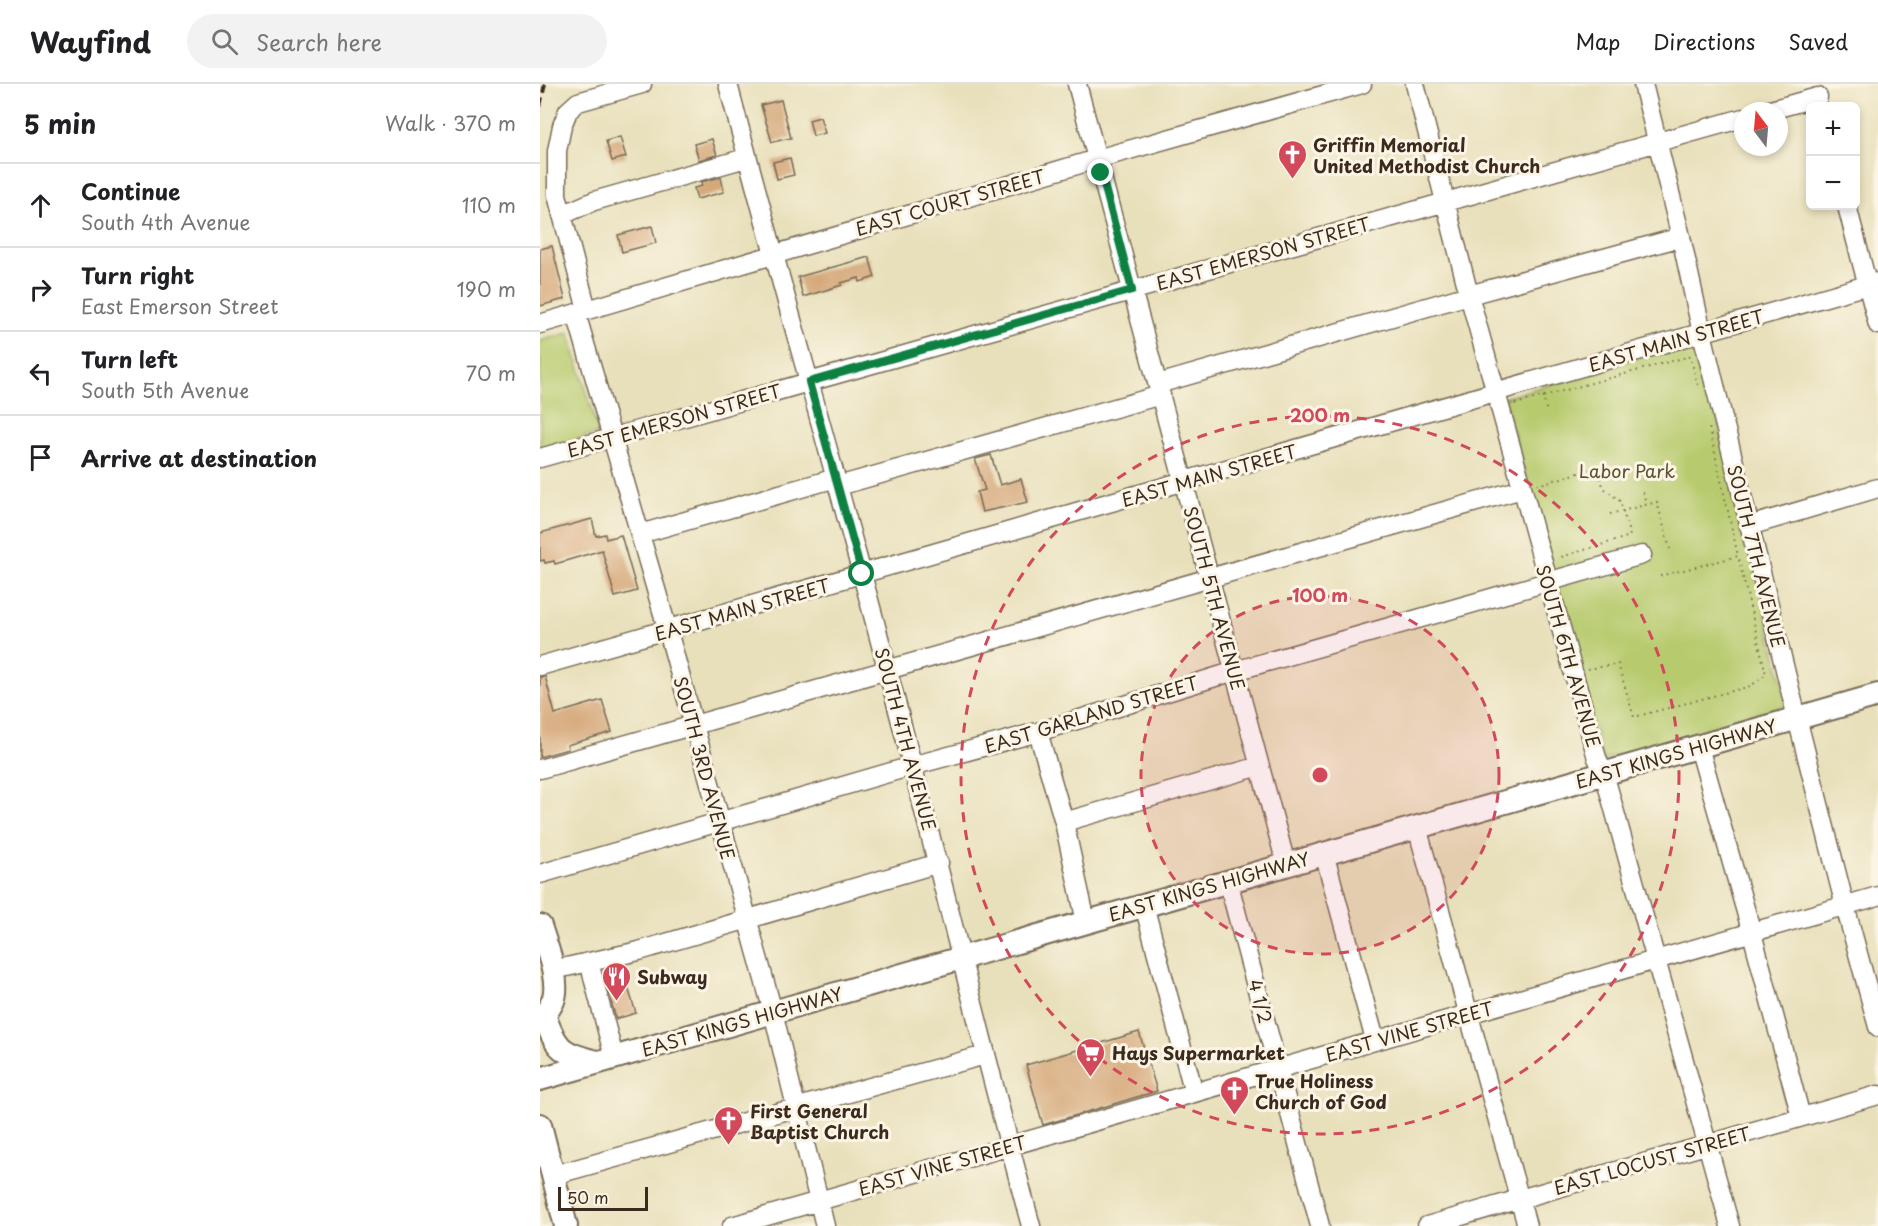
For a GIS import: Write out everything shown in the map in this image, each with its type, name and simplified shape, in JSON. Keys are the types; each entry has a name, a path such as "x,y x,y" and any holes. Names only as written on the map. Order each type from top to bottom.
{"main road":[{"name":"EAST KINGS HIGHWAY","path":"540,1079 1878,695"},
{"path":"540,926 553,970 554,999 542,1018 557,1045 569,1055 606,1060"},
{"path":"540,1125 566,1226"}],"street":[{"name":"SOUTH 3RD AVENUE","path":"642,84 578,102 568,111 561,126 557,151 557,195 613,437 772,1012 825,1226"},
{"name":"SOUTH 4TH AVENUE","path":"728,84 746,158 888,670 963,958 985,1055 1031,1226"},
{"name":"SOUTH 5TH AVENUE","path":"1077,84 1286,864"},
{"name":"EAST COURT STREET","path":"540,324 1097,159 1362,84"},
{"name":"SOUTH 6TH AVENUE","path":"1415,84 1496,393 1528,487 1547,581 1597,758 1604,773 1730,1226"},
{"name":"SOUTH 7TH AVENUE","path":"1642,84 1797,718 1878,1026"},
{"path":"1788,105 1818,96"},
{"name":"EAST EMERSON STREET","path":"540,458 1734,120"},
{"path":"562,215 594,201 695,180 746,158"},
{"path":"1848,210 1873,284 1878,325"},
{"path":"640,534 837,482 1160,390 1469,295 1681,237"},
{"name":"EAST MAIN STREET","path":"540,666 1873,284"},
{"path":"540,769 1528,487"},
{"path":"1749,526 1878,488"},
{"name":"EAST GARLAND STREET","path":"540,874 912,766 1038,732 1235,671 1642,555"},
{"path":"1038,732 1064,822 1086,922"},
{"path":"1699,747 1801,1117"},
{"path":"1064,822 1260,766"},
{"path":"1417,827 1527,1226"},
{"path":"1324,853 1375,1040"},
{"path":"553,970 639,951 939,863"},
{"name":"4 1/2","path":"1228,881 1320,1226"},
{"name":"EAST VINE STREET","path":"732,1226 1878,896"},
{"path":"1144,905 1194,1093"},
{"path":"588,962 606,1060"},
{"path":"554,1175 985,1055"},
{"name":"EAST LOCUST STREET","path":"1427,1226 1878,1095"}],"path":[{"path":"1513,405 1690,356 1701,396"},
{"path":"1543,396 1547,413"},
{"path":"1586,669 1618,664 1634,717 1751,686 1766,674 1706,417"},
{"path":"1528,487 1596,468 1604,488 1620,501 1630,536 1555,559"},
{"path":"1643,492 1646,504"},
{"path":"1611,514 1657,502 1670,549"},
{"path":"1660,576 1737,556"}],"green space":[{"path":"569,333 599,433 540,450 540,341"},
{"name":"Labor Park","path":"1698,340 1788,705 1603,760 1504,398"}],"building":[{"path":"781,100 791,138 772,142 761,105"},
{"path":"820,117 825,133 813,136 809,120"},
{"path":"620,137 626,157 612,161 606,141"},
{"path":"712,139 717,155 699,160 694,144"},
{"path":"790,158 794,175 777,179 773,162"},
{"path":"721,177 724,192 697,199 694,188 702,186 701,182"},
{"path":"652,226 656,243 622,252 618,235"},
{"path":"552,246 565,299 540,306 540,249"},
{"path":"869,257 875,277 860,282 859,278 841,283 842,285 803,297 798,277"},
{"path":"991,455 1000,485 1021,479 1028,502 982,512 977,492 985,490 975,459"},
{"path":"592,519 596,536 605,534 606,539 621,535 637,591 615,597 602,550 555,564 554,561 545,563 544,560 540,561 540,533"},
{"path":"545,676 555,714 602,700 612,732 567,745 568,749 540,757 540,677"},
{"name":"Subway","path":"626,981 636,1013 616,1019 607,986"},
{"name":"Hays Supermarket","path":"1139,1032 1157,1091 1043,1125 1026,1065"}],"railway":[{"path":"540,106 545,84"}],"place":[{"name":"Griffin Memorial United Methodist Church","path":"1292,180"},
{"name":"Subway","path":"616,1002"},
{"name":"Hays Supermarket","path":"1091,1078"},
{"name":"True Holiness Church of God","path":"1234,1116"},
{"name":"First General Baptist Church","path":"729,1146"}],"route":[{"path":"862,574 809,382 1132,290 1101,173"}]}
